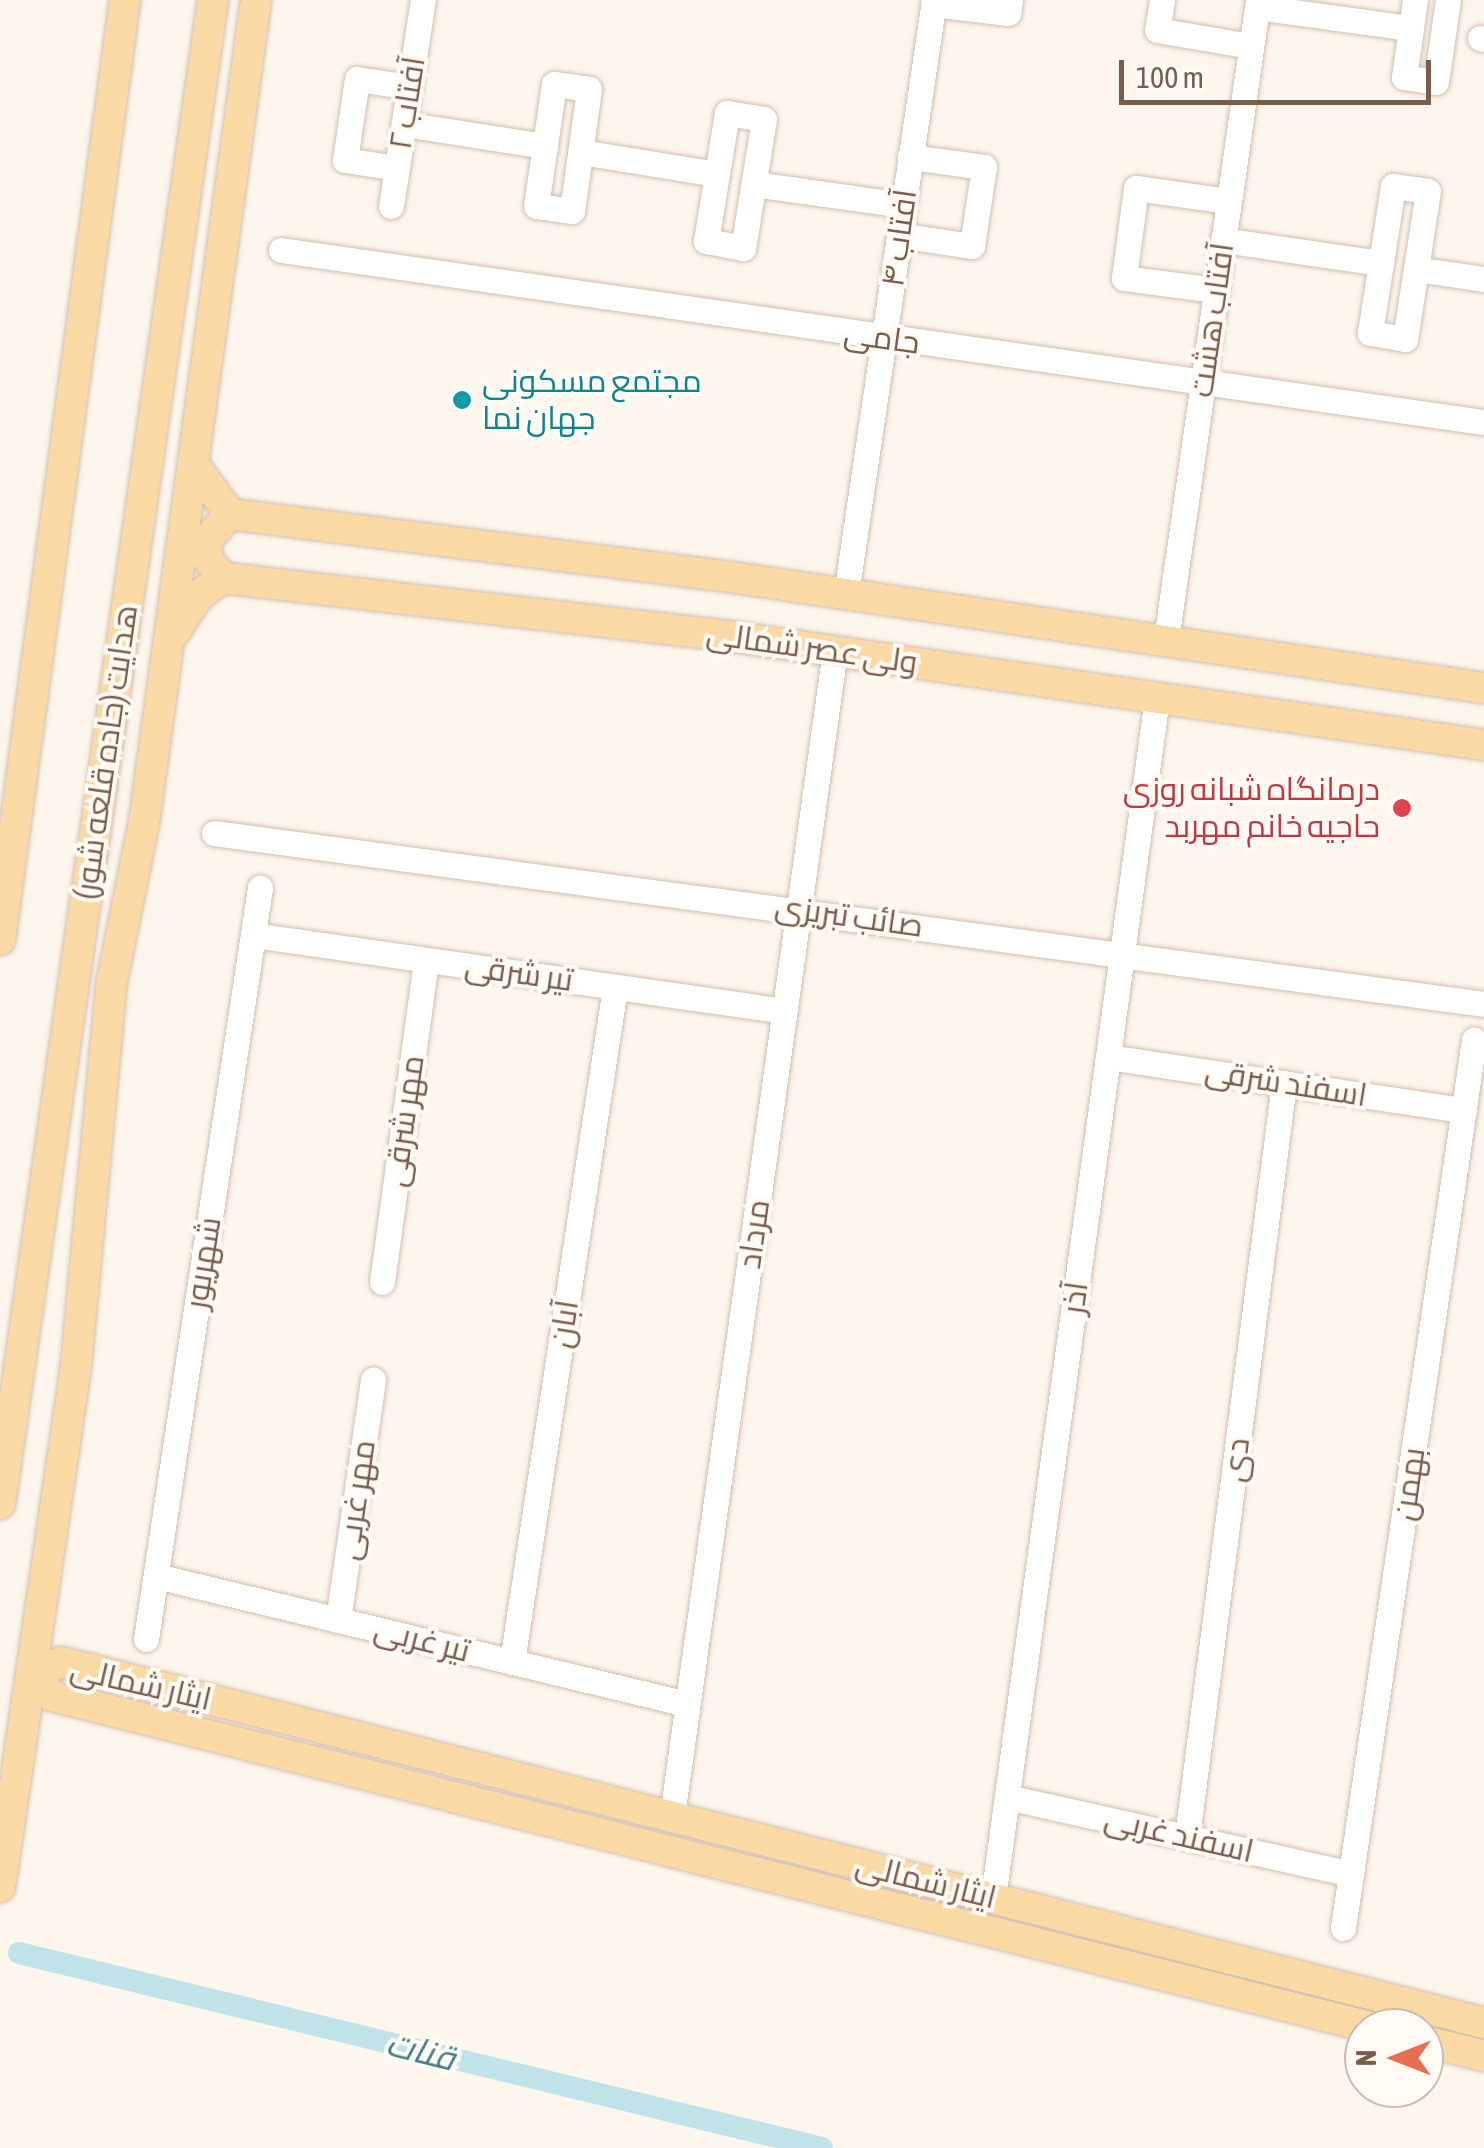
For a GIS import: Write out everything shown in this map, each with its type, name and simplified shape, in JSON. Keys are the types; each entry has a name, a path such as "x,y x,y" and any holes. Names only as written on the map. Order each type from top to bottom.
{"main road":[{"path":"0,940 6,837 125,0"},
{"name":"هدایت (جاده قلعه شور)","path":"0,1504 213,0"},
{"path":"24,1332 112,982 138,862 194,465 253,0"},
{"path":"168,642 198,596 223,578 207,558 206,540 230,514 194,465"},
{"name":"ولی عصر شمالی","path":"230,514 846,594 1484,688"},
{"name":"ولی عصر شمالی","path":"223,578 836,651 1484,745"},
{"path":"0,1887 76,1366 112,982"},
{"name":"ایثار شمالی","path":"1344,2019 822,1870 52,1696 33,1673 61,1662 672,1816 822,1870 993,1898 1484,2023"},
{"path":"1444,2046 1484,2056"}],"street":[{"name":"آفتاب ۲","path":"392,206 423,0"},
{"path":"933,2 1008,14 1010,0"},
{"path":"1162,0 1157,30 1252,46"},
{"path":"1415,0 1404,78 1436,82 1448,0"},
{"name":"آفتاب ۴","path":"846,594 933,2"},
{"path":"1258,4 1410,28"},
{"name":"آفتاب هشت","path":"1166,640 1258,4"},
{"path":"397,168 345,160 357,79 410,87"},
{"path":"554,84 589,89 572,212 536,206 545,146 554,84"},
{"path":"726,113 764,119 754,184 743,248 706,242 726,113"},
{"path":"404,124 545,146"},
{"path":"581,152 717,174"},
{"path":"898,235 972,246 984,167 910,157"},
{"path":"754,184 903,205"},
{"path":"1392,186 1428,191 1406,339 1370,333 1381,263 1392,186"},
{"path":"1216,290 1124,278 1136,188 1229,201"},
{"path":"1224,240 1381,263"},
{"name":"جامی","path":"281,250 1484,422"},
{"path":"1416,269 1484,279"},
{"name":"مرداد","path":"672,1816 836,651"},
{"name":"آذر","path":"993,1898 1157,698"},
{"name":"صائب تبریزی","path":"214,833 1122,952 1484,1004"},
{"name":"شهریور","path":"146,1639 260,888"},
{"name":"تیر شرقی","path":"253,935 785,1012"},
{"name":"مهر شرقی","path":"382,1282 426,960"},
{"name":"آبان","path":"512,1662 615,987"},
{"name":"بهمن","path":"1343,1928 1474,1040"},
{"name":"اسفند شرقی","path":"1108,1057 1464,1110"},
{"name":"دی","path":"1187,1837 1284,1083"},
{"name":"مهر غربی","path":"338,1620 373,1380"},
{"name":"تیر غربی","path":"156,1576 688,1704"},
{"name":"اسفند غربی","path":"1007,1797 1351,1874"}],"waterway":[{"name":"قنات","path":"19,1953 822,2148"}],"place":[{"name":"مجتمع مسکونی جهان نما","path":"462,400"},
{"name":"درمانگاه شبانه‌ روزی حاجیه‌ خانم مهربد","path":"1402,808"}]}
